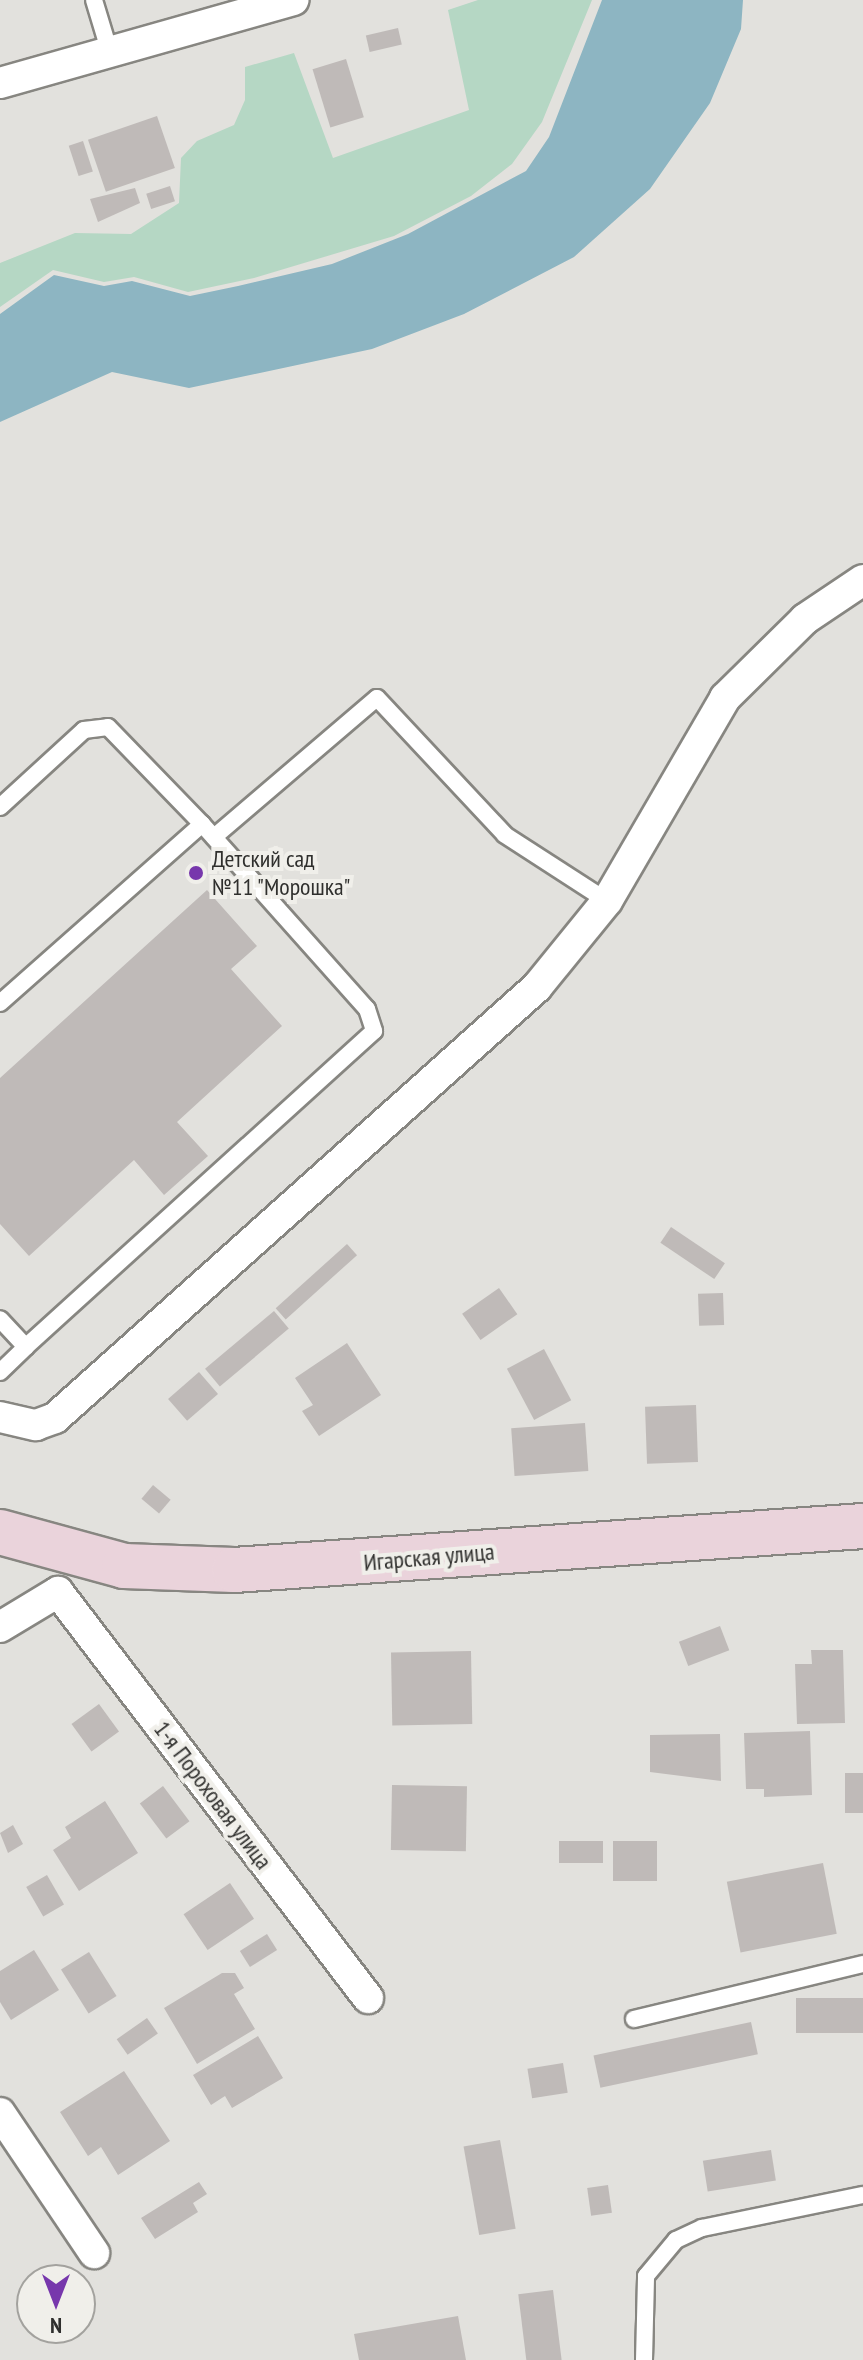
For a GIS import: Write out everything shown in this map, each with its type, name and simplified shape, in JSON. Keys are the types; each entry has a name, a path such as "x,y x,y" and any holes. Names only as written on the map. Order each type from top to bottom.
{"street":[{"path":"0,83 293,0"},
{"path":"0,1417 36,1425 55,1418 471,1049 576,946 607,901 725,698 805,619 863,580"},
{"name":"Игарская улица","path":"0,1532 65,1575 173,1569 306,1568 863,1526"},
{"path":"0,1627 65,1575"},
{"name":"1-я Пороховая улица","path":"65,1575 368,1998"},
{"path":"0,2113 94,2253"}],"lane":[{"path":"94,0 110,53"},
{"path":"214,837 377,698 505,835 607,901"},
{"path":"0,807 84,730 108,727 214,837 367,1009 374,1031 0,1372"},
{"path":"0,1003 202,824"},
{"path":"0,1319 26,1347"},
{"path":"634,2019 863,1964"},
{"path":"644,2360 646,2276 676,2240 702,2228 863,2195"}],"green space":[{"path":"478,0 592,0 542,122 512,164 471,196 394,236 254,278 188,292 134,277 104,282 53,270 0,307 0,263 75,233 131,234 179,203 181,158 197,141 234,125 245,100 245,67 294,53 333,158 469,110 448,10"}],"water":[{"path":"602,0 743,0 741,29 710,103 650,189 574,257 464,314 372,349 189,388 112,372 0,422 0,314 54,275 104,286 132,281 190,296 238,286 332,264 408,234 526,171 549,137"}],"building":[{"path":"398,28 402,45 370,52 366,35"},
{"path":"346,59 364,117 330,128 313,69"},
{"path":"157,116 175,168 106,192 88,140"},
{"path":"83,141 93,171 79,176 69,146"},
{"path":"170,186 175,201 151,209 146,194"},
{"path":"135,188 140,203 98,222 90,199"},
{"path":"207,890 257,946 231,969 282,1026 177,1122 208,1156 164,1195 134,1160 29,1256 0,1224 0,1078"},
{"path":"671,1227 725,1263 714,1279 660,1243"},
{"path":"347,1244 357,1255 286,1319 276,1308"},
{"path":"499,1288 517,1314 480,1340 462,1314"},
{"path":"723,1293 724,1325 699,1326 698,1294"},
{"path":"274,1311 289,1329 220,1386 205,1369"},
{"path":"347,1343 381,1395 319,1436 302,1411 313,1405 295,1378"},
{"path":"544,1349 571,1400 534,1420 507,1369"},
{"path":"199,1372 218,1394 187,1421 168,1399"},
{"path":"696,1405 698,1462 647,1464 645,1407"},
{"path":"585,1423 588,1471 515,1476 511,1428"},
{"path":"153,1485 171,1500 159,1514 141,1499"},
{"path":"720,1626 729,1650 688,1666 679,1642"},
{"path":"811,1650 843,1650 845,1723 797,1724 795,1664 812,1664"},
{"path":"471,1651 472,1724 392,1725 391,1652"},
{"path":"99,1704 119,1732 91,1751 71,1724"},
{"path":"810,1731 812,1795 764,1797 764,1789 746,1789 744,1733"},
{"path":"720,1734 721,1781 650,1772 650,1735"},
{"path":"845,1773 863,1773 863,1813 845,1813"},
{"path":"392,1785 467,1786 466,1851 391,1850"},
{"path":"163,1786 189,1821 166,1839 140,1803"},
{"path":"105,1801 138,1853 79,1891 53,1850 71,1838 65,1827"},
{"path":"13,1825 23,1844 8,1853 0,1833"},
{"path":"559,1841 603,1841 603,1863 559,1863"},
{"path":"613,1841 657,1841 657,1881 613,1881"},
{"path":"823,1863 837,1934 741,1952 727,1882"},
{"path":"47,1875 64,1904 43,1916 26,1887"},
{"path":"230,1883 254,1919 208,1950 184,1914"},
{"path":"267,1934 277,1950 250,1967 240,1951"},
{"path":"34,1950 59,1990 11,2020 0,2002 0,1971"},
{"path":"89,1952 117,1996 89,2014 61,1969"},
{"path":"222,1973 235,1973 244,1988 234,1994 255,2029 197,2064 164,2008"},
{"path":"796,1998 863,1998 863,2033 796,2033"},
{"path":"147,2018 158,2034 128,2055 117,2039"},
{"path":"751,2022 758,2054 600,2088 594,2055"},
{"path":"258,2036 283,2078 232,2108 225,2096 211,2105 193,2075"},
{"path":"563,2063 568,2093 532,2098 527,2069"},
{"path":"124,2071 170,2141 118,2175 101,2147 88,2156 60,2112"},
{"path":"500,2140 516,2229 479,2235 464,2146"},
{"path":"771,2150 776,2181 708,2191 703,2161"},
{"path":"199,2182 207,2194 193,2203 198,2212 155,2239 141,2218"},
{"path":"608,2185 612,2213 591,2216 587,2188"},
{"path":"553,2290 562,2360 526,2360 518,2294"},
{"path":"458,2316 466,2360 359,2360 354,2334"}],"place":[{"name":"Детский сад №11 \"Морошка\"","path":"196,873"}]}
